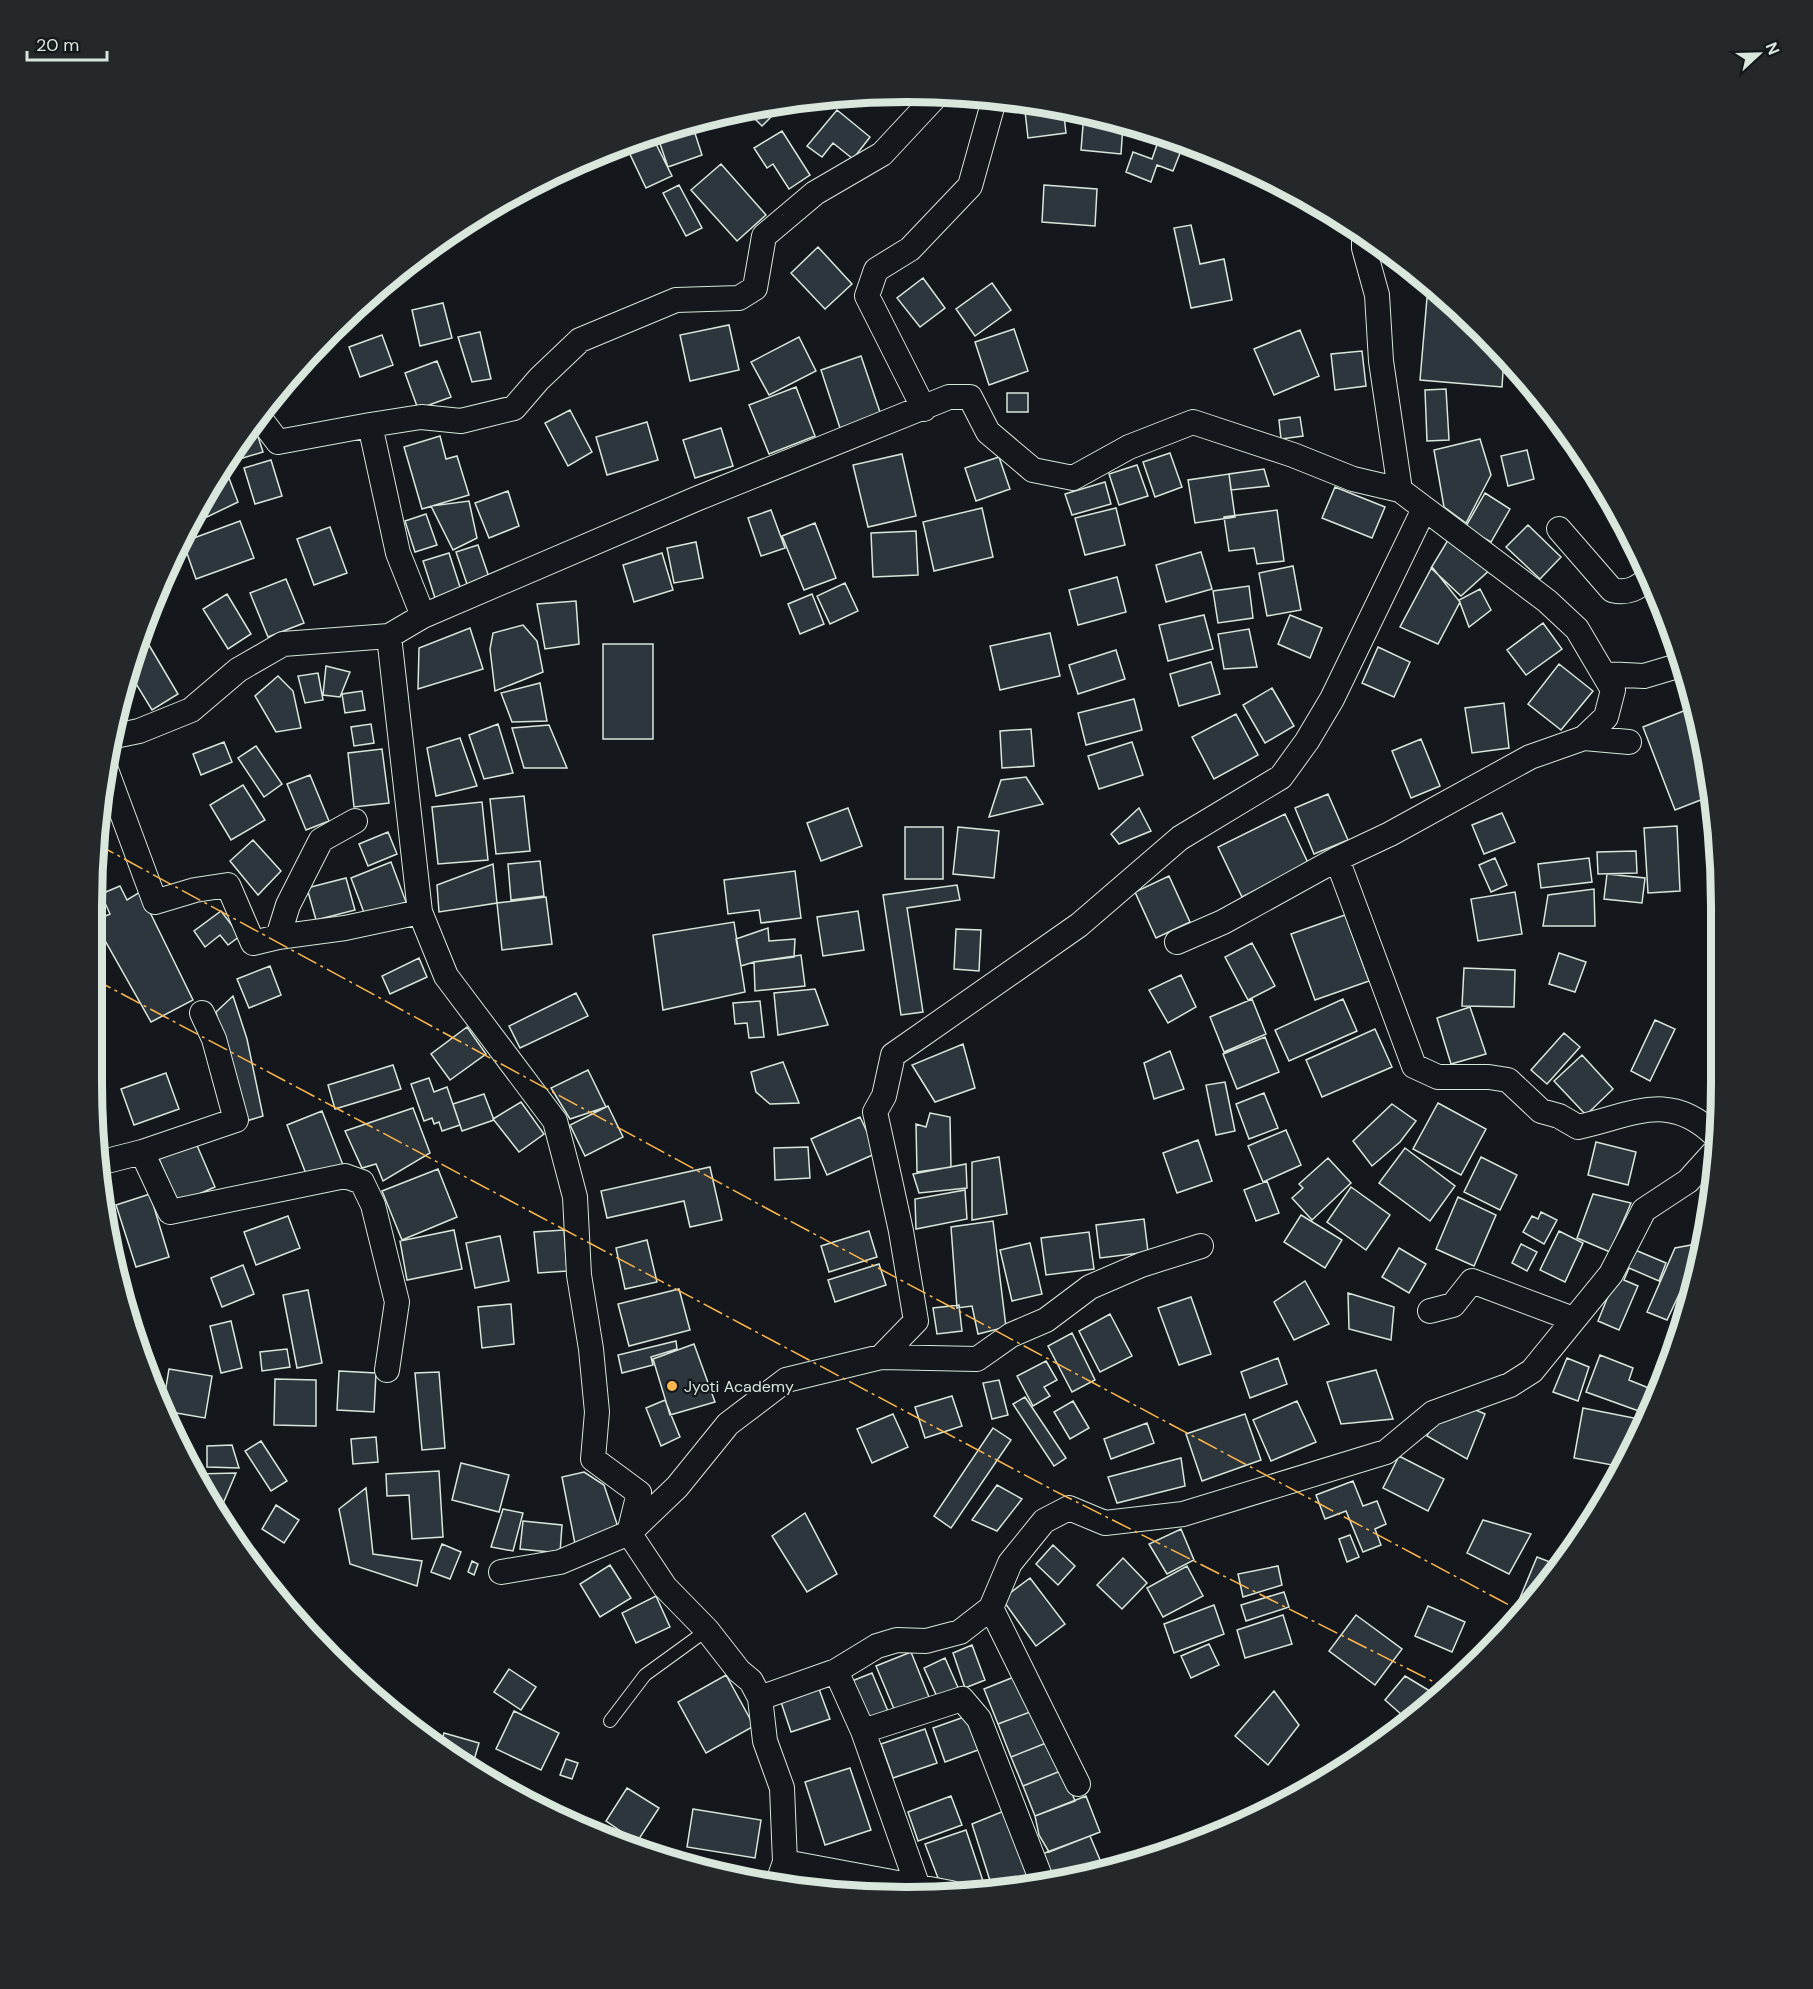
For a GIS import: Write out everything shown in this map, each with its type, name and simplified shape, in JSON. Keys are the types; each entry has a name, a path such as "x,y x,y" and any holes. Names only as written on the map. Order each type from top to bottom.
{"street":[{"path":"264,423 278,442 421,417 461,421 514,408 539,379 580,340 676,300 739,298 755,288 764,236 815,193 882,154 929,103"},
{"path":"924,409 867,296 876,270 910,249 970,186 992,107"},
{"path":"1364,246 1377,295 1381,361 1400,490"},
{"path":"121,735 139,731 191,710 237,670 283,644 389,636 423,616 696,499 949,397 970,397 988,432 1033,470 1073,478 1129,447 1193,422 1293,455 1353,479 1400,490 1547,601 1577,629 1613,690 1606,717 1584,738 1530,757 1223,922 1177,942"},
{"path":"370,425 398,554 423,616"},
{"path":"881,1357 916,1321 901,1232 875,1112 884,1096 892,1055 1079,925 1180,838 1281,777 1307,741 1332,699 1424,509"},
{"path":"1559,529 1612,590 1623,593 1643,583"},
{"path":"389,636 420,912 446,976 555,1121 575,1197 579,1275 591,1349 597,1413 592,1459 639,1493 629,1533 665,1587 707,1630 739,1671 751,1681 760,1698 765,1741 782,1788 785,1862 780,1877"},
{"path":"1605,674 1644,676 1674,667"},
{"path":"1584,738 1629,742"},
{"path":"112,785 155,902 195,890 228,885 253,943 278,937 345,928 420,912"},
{"path":"278,937 288,905 321,840 355,821"},
{"path":"1337,859 1414,1066 1438,1077 1489,1077 1508,1080 1540,1111 1559,1116 1578,1127 1625,1116 1645,1108 1671,1108 1702,1122 1709,1129"},
{"path":"106,1161 142,1152 236,1120 214,1039 202,1013"},
{"path":"142,1152 170,1212 345,1176 362,1182 373,1205 397,1302 387,1370"},
{"path":"760,1698 836,1671 876,1646 897,1640 926,1641 960,1632 991,1608 1010,1563 1044,1521 1070,1508 1104,1523 1183,1514 1386,1452 1434,1413 1510,1385 1532,1371 1611,1274 1644,1210 1688,1181 1707,1160"},
{"path":"501,1572 560,1562 629,1533 677,1487 728,1424 786,1380 881,1357 977,1359 1011,1335 1046,1320 1090,1287 1141,1265 1201,1246"},
{"path":"1430,1311 1453,1305 1472,1281 1573,1319"},
{"path":"991,1608 1078,1784"},
{"path":"836,1671 863,1731 918,1887"},
{"path":"863,1731 963,1698 980,1719 1040,1876"},
{"path":"785,1862 916,1887"}],"lane":[{"path":"610,1721 645,1675 707,1630"}],"building":[{"path":"837,110 870,137 853,159 833,143 822,157 807,146"},
{"path":"1025,111 1064,117 1066,133 1028,138"},
{"path":"775,113 762,126 753,117"},
{"path":"1083,122 1123,131 1121,154 1081,150"},
{"path":"694,130 702,155 668,167 659,141"},
{"path":"782,131 810,175 789,189 773,164 767,168 754,148"},
{"path":"655,143 672,176 646,188 629,152"},
{"path":"1158,143 1181,151 1173,171 1157,165 1151,182 1126,172 1133,152 1152,159"},
{"path":"721,164 766,215 737,241 691,190"},
{"path":"679,185 702,228 686,236 663,193"},
{"path":"1044,185 1097,189 1095,226 1042,222"},
{"path":"1191,225 1200,264 1224,259 1232,300 1191,308 1174,228"},
{"path":"818,247 852,284 825,309 791,273"},
{"path":"923,278 945,308 920,327 897,298"},
{"path":"992,283 1011,310 975,336 956,309"},
{"path":"1427,298 1437,302 1503,368 1502,387 1420,380"},
{"path":"443,303 452,338 420,346 412,310"},
{"path":"729,325 739,370 690,381 680,335"},
{"path":"1014,329 1028,371 989,385 975,342"},
{"path":"1300,330 1319,376 1274,395 1254,349"},
{"path":"480,332 491,379 472,382 458,337"},
{"path":"382,335 393,365 360,377 349,347"},
{"path":"799,337 816,371 769,395 751,362"},
{"path":"1362,351 1366,386 1335,390 1331,354"},
{"path":"861,356 881,415 840,428 821,370"},
{"path":"437,361 451,397 418,409 405,373"},
{"path":"796,387 815,436 769,454 749,405"},
{"path":"1446,389 1449,440 1427,441 1425,390"},
{"path":"1007,393 1028,393 1028,412 1007,412"},
{"path":"570,410 592,452 568,466 545,423"},
{"path":"1300,417 1303,436 1281,439 1279,420"},
{"path":"647,422 658,460 607,475 596,437"},
{"path":"721,428 733,466 695,478 683,440"},
{"path":"257,433 263,452 239,459"},
{"path":"440,436 446,459 457,456 469,495 422,509 404,447"},
{"path":"1480,439 1491,475 1466,523 1444,507 1434,450"},
{"path":"1527,450 1534,479 1508,486 1501,456"},
{"path":"1170,453 1182,487 1155,497 1143,462"},
{"path":"902,454 916,516 868,527 853,465"},
{"path":"999,457 1010,489 976,501 965,468"},
{"path":"271,460 282,496 255,504 244,468"},
{"path":"1137,465 1148,496 1119,505 1109,474"},
{"path":"1264,469 1269,486 1231,490 1229,474"},
{"path":"1229,474 1235,517 1195,523 1188,480"},
{"path":"228,476 238,502 207,517 205,513"},
{"path":"1105,482 1111,504 1072,515 1065,494"},
{"path":"1335,487 1385,507 1372,538 1322,518"},
{"path":"508,491 519,526 489,538 475,503"},
{"path":"1485,493 1510,509 1491,542 1465,528"},
{"path":"469,501 477,538 453,550 431,506"},
{"path":"982,508 993,557 934,571 923,522"},
{"path":"1116,508 1125,545 1085,555 1075,518"},
{"path":"771,510 785,548 761,556 748,518"},
{"path":"1277,510 1284,561 1257,564 1254,548 1229,551 1224,517"},
{"path":"426,514 437,545 415,552 405,521"},
{"path":"240,521 254,558 196,579 186,550 191,539"},
{"path":"815,523 836,578 804,590 782,536"},
{"path":"1528,525 1561,557 1540,579 1506,547"},
{"path":"330,527 347,573 314,585 297,539"},
{"path":"916,531 918,575 873,577 871,533"},
{"path":"1448,540 1493,567 1461,596 1431,568"},
{"path":"696,542 703,578 674,583 667,548"},
{"path":"478,545 490,580 468,587 456,552"},
{"path":"1201,552 1212,589 1166,602 1156,565"},
{"path":"449,553 461,590 435,598 423,561"},
{"path":"662,553 673,590 634,602 623,565"},
{"path":"1293,566 1301,610 1267,616 1259,573"},
{"path":"1432,567 1460,602 1438,644 1400,627"},
{"path":"1117,577 1126,612 1078,625 1069,590"},
{"path":"286,579 304,623 268,637 250,593"},
{"path":"845,583 858,611 830,624 817,596"},
{"path":"1249,586 1253,618 1218,623 1213,591"},
{"path":"1480,589 1491,610 1469,627 1459,600"},
{"path":"227,594 251,634 228,649 203,609"},
{"path":"812,594 824,624 800,634 788,604"},
{"path":"576,601 579,644 545,649 537,604"},
{"path":"1204,615 1213,649 1168,661 1159,625"},
{"path":"1290,615 1322,628 1310,658 1278,644"},
{"path":"1543,623 1562,649 1526,675 1507,650"},
{"path":"523,625 537,641 543,672 495,691 490,649 493,633"},
{"path":"470,628 483,669 418,689 419,648"},
{"path":"1249,629 1257,667 1224,669 1218,634"},
{"path":"1050,633 1060,676 1000,690 990,646"},
{"path":"147,642 178,694 152,710 134,681"},
{"path":"603,644 653,644 653,739 603,739"},
{"path":"1378,647 1410,662 1394,697 1362,683"},
{"path":"1116,650 1125,679 1078,694 1069,665"},
{"path":"1211,662 1220,694 1179,706 1170,674"},
{"path":"1559,664 1593,691 1561,730 1528,704"},
{"path":"326,666 350,672 340,697 323,695"},
{"path":"318,673 323,700 305,703 298,676"},
{"path":"278,676 293,691 301,728 276,732 255,696"},
{"path":"540,683 547,721 512,722 501,693"},
{"path":"1272,688 1294,726 1265,743 1243,705"},
{"path":"362,691 365,710 345,713 342,694"},
{"path":"1134,699 1142,730 1086,745 1078,713"},
{"path":"1504,703 1509,748 1472,753 1465,708"},
{"path":"1686,710 1696,750 1704,799 1675,810 1643,727"},
{"path":"1236,714 1258,755 1214,779 1192,737"},
{"path":"371,724 374,743 354,746 351,727"},
{"path":"498,724 513,773 484,779 469,735"},
{"path":"549,725 567,768 524,768 512,728"},
{"path":"1031,729 1034,766 1002,768 1000,731"},
{"path":"460,738 477,786 436,796 427,748"},
{"path":"1421,739 1440,786 1411,798 1392,751"},
{"path":"224,742 232,762 201,775 193,754"},
{"path":"1132,742 1143,775 1099,789 1088,756"},
{"path":"256,746 282,784 264,797 238,758"},
{"path":"382,749 389,803 354,807 348,753"},
{"path":"310,775 329,821 306,830 287,784"},
{"path":"1026,777 1043,804 989,817 1001,780"},
{"path":"243,785 265,820 231,840 210,805"},
{"path":"1328,794 1348,840 1314,854 1295,808"},
{"path":"524,796 530,851 496,854 490,799"},
{"path":"482,802 488,860 438,864 432,807"},
{"path":"848,808 862,846 821,861 807,823"},
{"path":"1139,808 1151,831 1119,844 1111,834"},
{"path":"1502,813 1515,842 1484,854 1472,825"},
{"path":"1285,814 1309,865 1242,897 1218,847"},
{"path":"1677,826 1680,891 1648,893 1644,828"},
{"path":"905,827 943,827 943,879 905,879"},
{"path":"958,827 999,831 994,878 953,874"},
{"path":"388,832 397,854 368,866 359,844"},
{"path":"253,840 281,871 258,895 230,861"},
{"path":"1636,851 1637,873 1598,874 1597,852"},
{"path":"1495,858 1507,885 1491,892 1479,865"},
{"path":"1589,858 1592,882 1541,888 1538,864"},
{"path":"540,861 544,896 511,900 508,864"},
{"path":"391,862 406,902 366,918 351,878"},
{"path":"493,864 497,903 439,912 437,885"},
{"path":"795,871 801,918 761,923 759,910 728,914 724,880"},
{"path":"1607,874 1645,878 1642,903 1604,899"},
{"path":"1169,876 1190,922 1156,938 1135,892"},
{"path":"346,878 355,910 316,920 307,888"},
{"path":"957,885 960,900 907,908 923,1012 901,1015 883,895"},
{"path":"120,886 127,900 140,892 193,1000 151,1022 102,935 102,918 110,914 102,893"},
{"path":"1594,889 1595,926 1543,926 1548,895"},
{"path":"1515,892 1522,934 1478,941 1471,899"},
{"path":"546,897 552,944 502,950 497,903"},
{"path":"221,911 240,936 228,945 220,935 205,947 194,931"},
{"path":"858,911 864,950 823,956 817,917"},
{"path":"1345,915 1369,981 1315,1000 1291,934"},
{"path":"734,922 745,992 663,1010 653,935"},
{"path":"768,928 769,941 795,939 794,957 741,966 736,939"},
{"path":"956,929 981,930 979,971 954,969"},
{"path":"1252,943 1275,986 1248,1000 1225,957"},
{"path":"1559,953 1586,962 1575,992 1549,984"},
{"path":"801,955 805,986 755,991 754,962"},
{"path":"419,958 427,977 390,994 382,976"},
{"path":"270,966 281,995 249,1008 237,979"},
{"path":"1464,968 1515,970 1514,1007 1462,1006"},
{"path":"1181,975 1196,1007 1168,1023 1149,990"},
{"path":"815,989 828,1025 778,1035 774,993"},
{"path":"576,993 588,1016 520,1048 509,1026"},
{"path":"233,996 247,1039 263,1116 243,1122 216,1012"},
{"path":"1252,999 1266,1034 1224,1052 1210,1017"},
{"path":"1343,999 1357,1031 1289,1061 1275,1030"},
{"path":"760,1001 764,1037 749,1038 747,1023 735,1024 733,1003"},
{"path":"1470,1007 1486,1054 1451,1064 1437,1018"},
{"path":"1655,1020 1675,1029 1650,1081 1631,1071"},
{"path":"467,1027 486,1054 450,1080 431,1054"},
{"path":"1375,1029 1392,1067 1322,1097 1306,1060"},
{"path":"1564,1033 1580,1047 1547,1084 1531,1070"},
{"path":"1265,1037 1279,1072 1237,1089 1223,1054"},
{"path":"963,1044 975,1088 935,1102 912,1065"},
{"path":"1170,1051 1184,1089 1154,1099 1144,1063"},
{"path":"1582,1055 1613,1089 1586,1115 1554,1081"},
{"path":"783,1062 799,1103 770,1104 756,1092 751,1072"},
{"path":"393,1065 401,1089 335,1109 328,1085"},
{"path":"588,1070 606,1107 570,1119 551,1088"},
{"path":"166,1073 179,1109 134,1125 121,1089"},
{"path":"429,1078 434,1092 447,1087 460,1125 442,1131 439,1122 434,1124 432,1118 424,1121 411,1084"},
{"path":"1225,1082 1235,1131 1216,1135 1206,1085"},
{"path":"1264,1093 1278,1128 1249,1139 1236,1104"},
{"path":"484,1094 494,1120 462,1131 453,1104"},
{"path":"521,1102 544,1134 519,1152 493,1119"},
{"path":"1438,1103 1486,1129 1461,1175 1413,1149"},
{"path":"1392,1104 1416,1121 1400,1142 1372,1166 1353,1141"},
{"path":"608,1106 623,1137 585,1156 570,1125"},
{"path":"413,1108 430,1153 383,1181 376,1164 362,1168 345,1131"},
{"path":"322,1111 343,1165 308,1179 287,1125"},
{"path":"930,1113 950,1117 951,1167 917,1172 916,1124 926,1127"},
{"path":"860,1117 877,1153 827,1175 811,1139"},
{"path":"1286,1130 1301,1165 1263,1182 1248,1146"},
{"path":"1198,1140 1212,1181 1177,1193 1163,1153"},
{"path":"1596,1142 1636,1152 1628,1185 1588,1175"},
{"path":"196,1143 215,1187 178,1203 159,1159"},
{"path":"808,1147 810,1178 775,1180 774,1148"},
{"path":"1405,1148 1455,1186 1430,1221 1379,1183"},
{"path":"999,1157 1007,1214 972,1220 972,1162"},
{"path":"1481,1157 1517,1175 1500,1210 1464,1192"},
{"path":"1328,1158 1351,1183 1312,1220 1292,1198 1303,1188 1299,1184"},
{"path":"966,1164 967,1188 919,1193 913,1174"},
{"path":"710,1167 722,1220 690,1227 684,1201 607,1218 601,1191"},
{"path":"438,1169 457,1217 402,1240 382,1191"},
{"path":"1267,1181 1279,1213 1256,1221 1244,1190"},
{"path":"1351,1187 1390,1215 1366,1250 1327,1222"},
{"path":"965,1190 967,1219 916,1229 915,1199"},
{"path":"150,1194 169,1257 136,1267 116,1205"},
{"path":"1593,1194 1631,1203 1610,1252 1577,1238"},
{"path":"1458,1197 1496,1215 1474,1266 1436,1249"},
{"path":"1541,1212 1557,1220 1544,1244 1523,1232 1532,1216 1538,1219"},
{"path":"1301,1215 1342,1240 1325,1268 1284,1242"},
{"path":"288,1216 300,1248 256,1265 244,1232"},
{"path":"1144,1219 1148,1252 1100,1258 1096,1225"},
{"path":"993,1221 1006,1327 978,1334 972,1306 957,1308 951,1227"},
{"path":"454,1230 462,1269 407,1280 400,1241"},
{"path":"564,1230 567,1271 538,1273 534,1232"},
{"path":"869,1231 877,1257 829,1272 821,1246"},
{"path":"1559,1231 1583,1243 1565,1282 1540,1270"},
{"path":"1089,1232 1094,1269 1046,1275 1041,1238"},
{"path":"500,1236 509,1281 475,1288 466,1243"},
{"path":"647,1240 657,1282 625,1289 616,1248"},
{"path":"1030,1243 1042,1294 1012,1301 1000,1250"},
{"path":"1521,1244 1537,1252 1527,1271 1512,1263"},
{"path":"1695,1244 1687,1277 1667,1320 1647,1312 1675,1248"},
{"path":"1628,1247 1666,1263 1659,1281 1629,1268 1624,1280 1638,1286 1619,1330 1598,1321"},
{"path":"1399,1248 1426,1264 1409,1293 1382,1277"},
{"path":"879,1264 886,1285 835,1302 828,1280"},
{"path":"243,1265 254,1294 222,1307 211,1278"},
{"path":"1305,1281 1329,1324 1294,1340 1274,1302"},
{"path":"679,1289 690,1330 629,1346 618,1304"},
{"path":"308,1290 322,1363 297,1368 283,1295"},
{"path":"1348,1293 1394,1307 1391,1340 1349,1329"},
{"path":"1191,1297 1211,1354 1179,1365 1158,1308"},
{"path":"511,1304 514,1344 482,1348 478,1307"},
{"path":"959,1305 962,1331 937,1334 933,1308"},
{"path":"1110,1314 1132,1356 1100,1372 1079,1331"},
{"path":"231,1321 242,1368 221,1373 210,1326"},
{"path":"1072,1333 1095,1380 1072,1392 1048,1346"},
{"path":"676,1341 677,1349 651,1357 653,1365 622,1373 618,1355"},
{"path":"694,1344 715,1402 670,1415 653,1359"},
{"path":"287,1349 290,1367 262,1371 260,1352"},
{"path":"1600,1355 1633,1368 1629,1380 1650,1389 1640,1412 1586,1392"},
{"path":"1278,1358 1287,1384 1250,1398 1241,1372"},
{"path":"1567,1358 1589,1367 1578,1401 1553,1392"},
{"path":"1046,1361 1057,1380 1044,1387 1050,1396 1033,1406 1017,1376"},
{"path":"169,1369 212,1376 205,1418 173,1412 165,1394"},
{"path":"1376,1370 1393,1419 1341,1424 1327,1382"},
{"path":"339,1371 376,1373 374,1412 337,1410"},
{"path":"439,1372 445,1448 422,1450 415,1373"},
{"path":"275,1379 316,1380 316,1426 274,1425"},
{"path":"999,1380 1008,1415 992,1419 983,1383"},
{"path":"952,1396 962,1426 925,1438 915,1407"},
{"path":"1025,1397 1066,1458 1054,1466 1013,1404"},
{"path":"665,1400 680,1437 661,1446 646,1408"},
{"path":"1073,1401 1089,1428 1070,1439 1054,1412"},
{"path":"1297,1401 1316,1442 1271,1461 1253,1420"},
{"path":"1464,1405 1485,1414 1467,1459 1427,1436 1438,1415"},
{"path":"1583,1408 1637,1419 1614,1465 1574,1458"},
{"path":"893,1414 908,1447 872,1463 857,1429"},
{"path":"1245,1414 1261,1460 1202,1481 1186,1434"},
{"path":"1147,1423 1154,1443 1111,1459 1104,1439"},
{"path":"993,1428 1011,1440 951,1528 934,1516"},
{"path":"376,1437 378,1462 353,1464 351,1439"},
{"path":"261,1441 287,1481 271,1491 245,1451"},
{"path":"232,1445 239,1468 207,1467 207,1446"},
{"path":"1399,1456 1444,1479 1428,1511 1383,1488"},
{"path":"1181,1458 1185,1486 1117,1503 1108,1477"},
{"path":"461,1463 509,1475 499,1512 452,1500"},
{"path":"439,1471 443,1537 412,1539 409,1495 387,1496 386,1474"},
{"path":"584,1472 604,1485 619,1530 575,1544 562,1477"},
{"path":"236,1473 223,1505 210,1485 204,1474"},
{"path":"1353,1481 1363,1506 1377,1501 1386,1524 1375,1529 1381,1545 1363,1552 1346,1511 1325,1519 1316,1495"},
{"path":"997,1485 1022,1499 997,1531 972,1520"},
{"path":"366,1488 373,1554 422,1561 417,1586 350,1564 339,1509"},
{"path":"276,1505 299,1520 284,1543 262,1529"},
{"path":"503,1509 523,1513 513,1551 491,1547"},
{"path":"805,1513 837,1574 807,1592 772,1536"},
{"path":"1483,1520 1531,1534 1509,1574 1467,1553"},
{"path":"523,1521 562,1525 560,1553 520,1549"},
{"path":"1181,1529 1194,1560 1167,1574 1149,1544"},
{"path":"1350,1535 1359,1557 1347,1562 1339,1539"},
{"path":"442,1544 461,1552 450,1579 431,1572"},
{"path":"1053,1545 1075,1566 1058,1585 1036,1564"},
{"path":"1537,1557 1552,1563 1545,1572 1517,1605"},
{"path":"1123,1558 1147,1583 1122,1609 1097,1585"},
{"path":"472,1561 478,1564 474,1575 468,1572"},
{"path":"610,1565 631,1598 600,1617 580,1584"},
{"path":"1187,1566 1203,1596 1163,1617 1147,1588"},
{"path":"1278,1566 1282,1585 1243,1597 1238,1574"},
{"path":"1030,1578 1065,1624 1036,1646 1002,1599"},
{"path":"1284,1592 1289,1607 1246,1621 1241,1605"},
{"path":"656,1596 670,1627 636,1643 622,1613"},
{"path":"1214,1605 1224,1634 1174,1653 1164,1624"},
{"path":"1428,1606 1465,1622 1452,1652 1415,1636"},
{"path":"1283,1615 1292,1644 1245,1658 1237,1630"},
{"path":"1356,1615 1402,1649 1375,1685 1329,1651"},
{"path":"1209,1644 1219,1665 1191,1678 1181,1656"},
{"path":"972,1645 985,1680 965,1688 953,1653"},
{"path":"911,1652 931,1702 897,1716 876,1666"},
{"path":"945,1658 960,1692 939,1701 924,1668"},
{"path":"509,1669 536,1687 521,1710 494,1692"},
{"path":"872,1673 890,1716 865,1727 847,1683"},
{"path":"1024,1673 1038,1709 998,1724 984,1689"},
{"path":"726,1675 754,1726 706,1753 678,1702"},
{"path":"1405,1676 1431,1692 1403,1716 1385,1700"},
{"path":"819,1689 830,1719 791,1732 781,1702"},
{"path":"1274,1691 1299,1725 1268,1765 1235,1736"},
{"path":"1038,1709 1051,1741 1011,1757 998,1724"},
{"path":"514,1711 559,1733 541,1770 496,1749"},
{"path":"967,1716 978,1750 945,1762 933,1728"},
{"path":"925,1729 937,1763 893,1778 881,1744"},
{"path":"444,1733 479,1743 474,1760 460,1751 442,1739"},
{"path":"1051,1741 1063,1770 1023,1786 1011,1757"},
{"path":"566,1759 578,1763 572,1779 560,1775"},
{"path":"850,1768 871,1830 825,1845 805,1782"},
{"path":"1063,1770 1075,1801 1035,1816 1023,1786"},
{"path":"627,1788 659,1808 638,1840 606,1821"},
{"path":"951,1796 962,1825 918,1841 908,1812"},
{"path":"1086,1796 1100,1832 1049,1852 1039,1835 1035,1816"},
{"path":"693,1809 761,1820 755,1858 687,1847"},
{"path":"1004,1811 1030,1877 990,1882 972,1824"},
{"path":"966,1830 984,1883 961,1885 938,1878 925,1844"},
{"path":"1090,1836 1101,1863 1050,1874 1042,1854"}],"power":[{"path":"105,848 777,1214 1515,1608"},
{"path":"102,983 1053,1490 1439,1685"}],"place":[{"name":"Jyoti Academy","path":"672,1386"}]}
